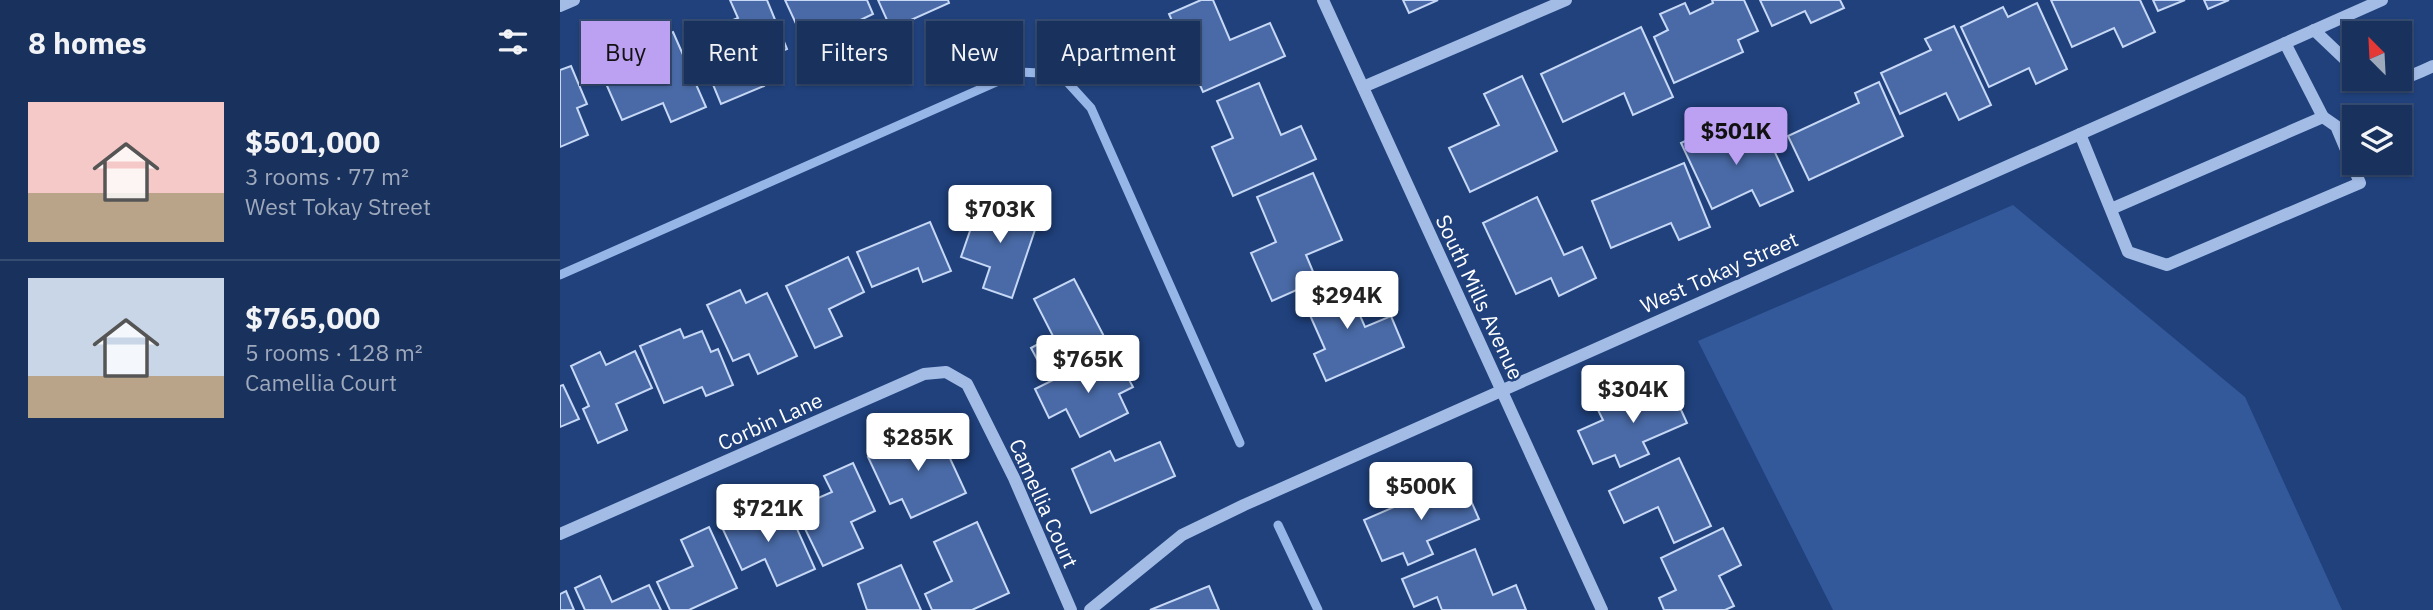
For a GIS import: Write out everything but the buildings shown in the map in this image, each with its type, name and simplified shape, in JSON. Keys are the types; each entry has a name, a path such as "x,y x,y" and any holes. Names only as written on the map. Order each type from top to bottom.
{"street":[{"path":"560,6 574,0"},
{"name":"South Mills Avenue","path":"1323,0 1602,610"},
{"path":"1363,87 1566,0"},
{"name":"West Tokay Street","path":"1090,610 1182,535 1501,389 2382,0"},
{"path":"2314,30 2342,57"},
{"path":"2080,134 2128,253 2166,265 2360,183 2336,126 2323,117 2285,43"},
{"path":"2412,74 2433,66"},
{"path":"2110,209 2323,117"},
{"name":"Corbin Lane","path":"560,534 924,374 946,372 967,384 981,412"},
{"name":"Camellia Court","path":"981,412 1014,478 1071,610"}],"shaded area":[{"path":"2013,205 2245,397 2342,610 1833,610 1698,341"}],"waterway":[{"path":"560,275 1019,72 1060,74 1091,108 1240,443"},
{"path":"1278,525 1318,610"}]}
